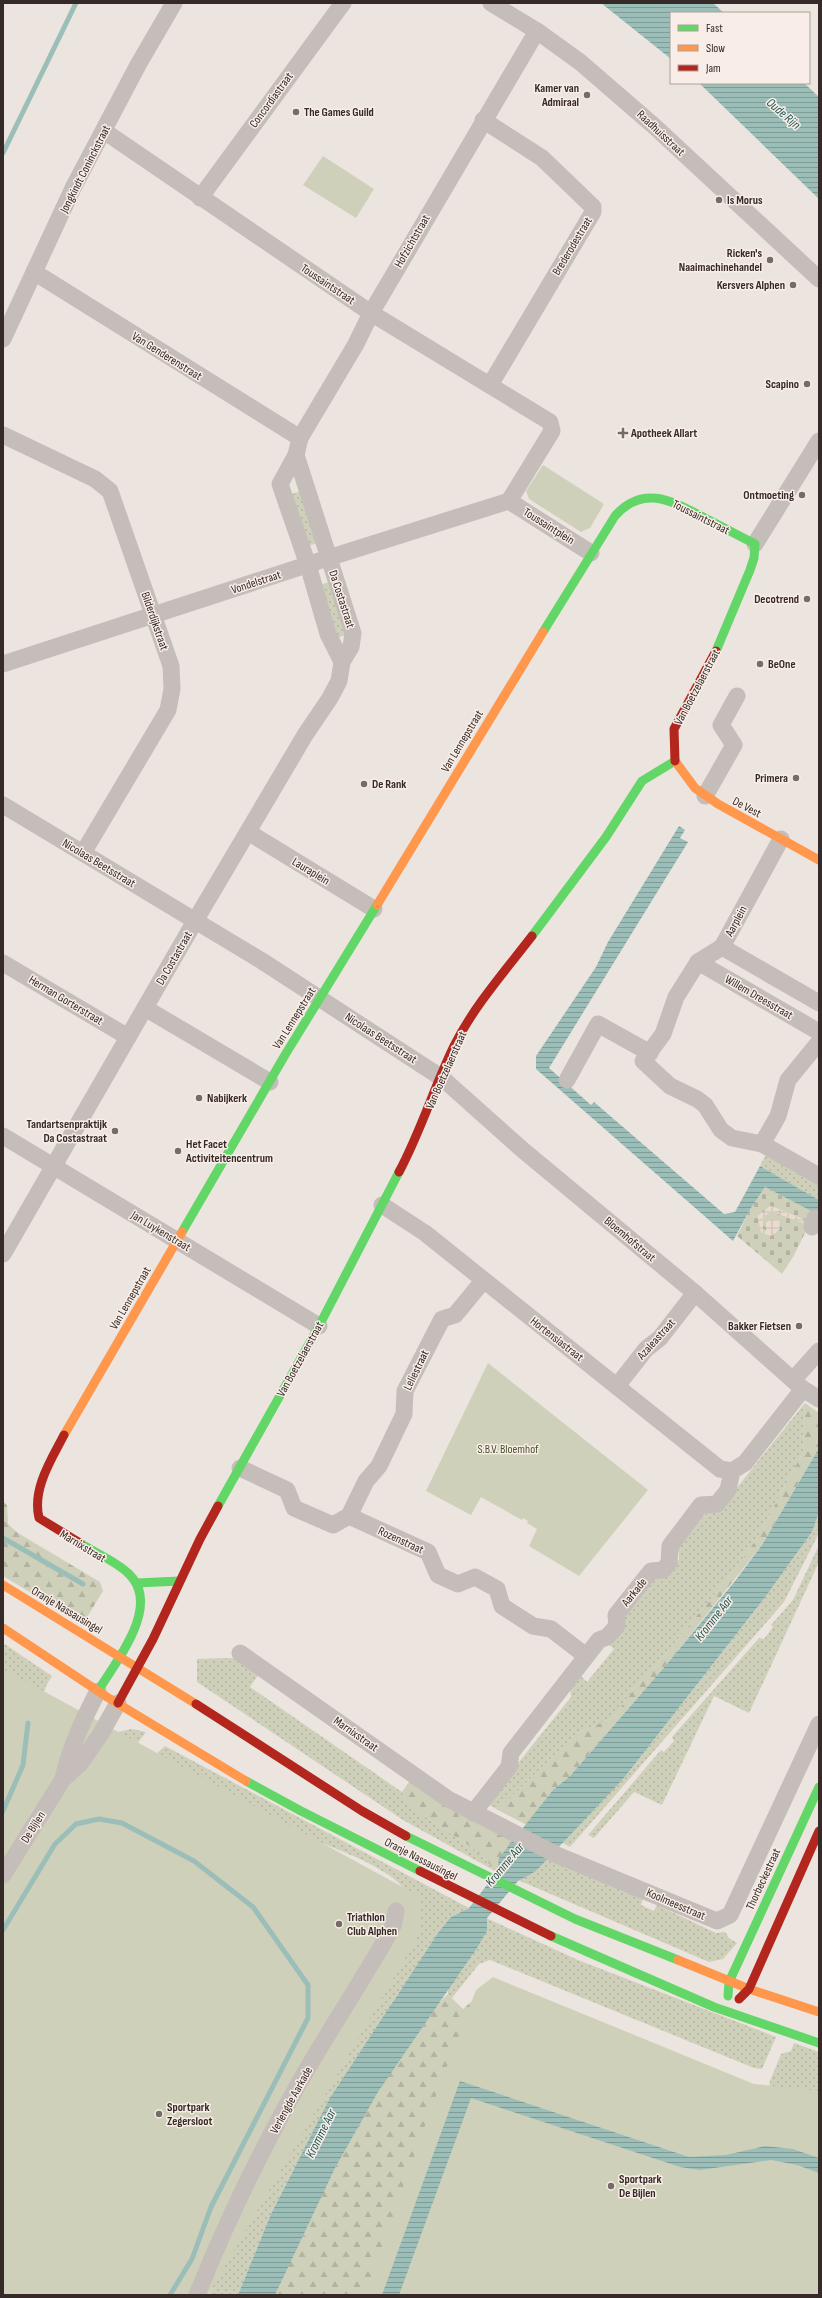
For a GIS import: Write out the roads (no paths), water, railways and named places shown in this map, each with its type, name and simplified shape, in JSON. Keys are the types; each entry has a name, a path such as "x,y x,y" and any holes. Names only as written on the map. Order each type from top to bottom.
{"street":[{"name":"Jongkindt Coninckstraat","path":"3,338 73,188 138,65 174,3"},
{"name":"Concordiastraat","path":"200,198 343,3"},
{"name":"Raadhuisstraat","path":"491,3 537,31 580,62 654,126 819,279"},
{"name":"Hofzichtstraat","path":"308,565 280,484 298,447 356,344 371,313 483,120 537,31"},
{"name":"Brederodestraat","path":"483,120 542,158 593,207 593,212 490,385"},
{"name":"Toussaintstraat","path":"104,131 200,198 371,313 550,422 552,431 509,501"},
{"name":"Van Genderenstraat","path":"34,272 298,447"},
{"name":"Bilderdijkstraat","path":"3,435 95,479 110,491 170,666 172,689 168,710 83,853"},
{"name":"Van Boetzelaerstraat","path":"137,1668 153,1639 200,1539 319,1326 416,1140 454,1046 472,1014 583,868 642,781 675,761 674,729 720,643 746,584 754,558 755,544 819,440"},
{"path":"298,447 328,558"},
{"name":"Toussaintstraat","path":"591,553 615,516 624,506 644,498 660,498 675,503 755,544"},
{"name":"Toussaintplein","path":"509,501 591,553"},
{"name":"Vondelstraat","path":"3,664 328,558 509,501"},
{"name":"Van Lennepstraat","path":"35,1505 36,1496 68,1427 270,1082 591,553"},
{"name":"Da Costastraat","path":"3,1254 195,921 339,681 342,662 351,647 353,633 328,558"},
{"name":"Da Costastraat","path":"308,565 328,634 342,662"},
{"path":"705,796 734,745 721,725 737,696"},
{"name":"De Vest","path":"675,761 686,778 705,796 819,860"},
{"name":"Nicolaas Beetsstraat","path":"3,805 195,921"},
{"name":"Lauraplein","path":"248,832 374,909"},
{"name":"Aarplein","path":"780,839 722,947 819,1003"},
{"path":"195,921 320,999"},
{"path":"722,947 698,962 676,997 663,1034 643,1061 670,1086 697,1099 705,1105 721,1130 732,1138 762,1144 819,1176"},
{"name":"Willem Dreesstraat","path":"698,962 819,1032"},
{"name":"Herman Gorterstraat","path":"3,963 128,1037"},
{"name":"Nicolaas Beetsstraat","path":"320,999 442,1078"},
{"path":"145,1008 270,1082"},
{"path":"567,1080 598,1024 650,1053"},
{"path":"762,1144 778,1116 788,1080 819,1042"},
{"name":"Bloemhofstraat","path":"442,1078 524,1151 695,1293 798,1384 819,1399"},
{"name":"Jan Luykenstraat","path":"3,1136 319,1326"},
{"name":"Hortensiastraat","path":"382,1206 424,1233 482,1281 720,1468 732,1471"},
{"name":"Leliestraat","path":"349,1516 366,1481 379,1466 404,1414 405,1391 442,1319 455,1315 482,1281"},
{"name":"Azaleastraat","path":"617,1386 646,1349 660,1338 695,1293"},
{"path":"732,1471 745,1463 819,1351"},
{"path":"240,1468 287,1490 294,1508 320,1520 333,1525 349,1516"},
{"name":"Aarkade","path":"473,1813 509,1767 511,1753 599,1640 607,1637 617,1626 616,1615 651,1571 663,1570 669,1563 670,1546 701,1505 716,1504 728,1490 732,1471"},
{"name":"Marnixstraat","path":"35,1505 39,1518 128,1573 137,1584"},
{"name":"Rozenstraat","path":"349,1516 428,1552 438,1575 458,1584 475,1577 497,1589 502,1606 533,1626 551,1629 586,1656"},
{"path":"98,1691 119,1656 140,1616 142,1600 137,1584 179,1581"},
{"name":"Oranje Nassausingel","path":"3,1585 119,1656 384,1825 486,1878 575,1919 729,1982 819,2012"},
{"name":"Oranje Nassausingel","path":"3,1628 62,1670 286,1803 471,1898 587,1953 727,2011 819,2044"},
{"name":"Marnixstraat","path":"240,1653 448,1799 473,1813"},
{"path":"118,1703 137,1668"},
{"name":"De Bijlen","path":"63,1779 68,1755 81,1723 98,1691"},
{"name":"De Bijlen","path":"3,1875 63,1779 80,1764 91,1749 118,1703"},
{"name":"Koolmeesstraat","path":"473,1813 557,1855 717,1921 730,1915 819,1724"},
{"name":"Thorbeckestraat","path":"729,1982 819,1787"},
{"path":"727,2011 748,1989 819,1831"},
{"name":"Verlengde Aarkade","path":"197,2295 223,2231 245,2185 307,2070 388,1937 393,1926 396,1911"},
{"path":"727,2011 729,1982"}],"water":[{"path":"601,3 713,3 723,12 670,12 670,58"},
{"name":"Oude Rijn","path":"700,84 805,84 819,97 819,199"},
{"path":"679,826 685,830 680,838 688,842 549,1068 591,1105 594,1102 724,1214 735,1212 760,1166 819,1200 819,1215 765,1187 749,1211 733,1241 536,1069 536,1056 596,967 608,942"},
{"name":"Kromme Aar","path":"819,1448 819,1512 812,1532 766,1596 624,1778 536,1871 518,1881 487,1918 487,1931 477,1948 378,2092 335,2168 275,2295 238,2295 271,2214 330,2098 438,1933 451,1917 469,1908 497,1872 499,1858 553,1790 570,1776 667,1664 735,1581 762,1545"},
{"path":"460,2081 689,2157 726,2155 765,2146 793,2149 819,2158 819,2173 797,2165 771,2160 700,2170 680,2167 471,2098 399,2295 382,2295"}],"waterway":[{"path":"3,153 76,3"},
{"path":"3,1538 83,1584"},
{"path":"3,1811 23,1765 28,1723"},
{"path":"3,1930 55,1844 76,1824 99,1819 122,1823 194,1861 253,1907 308,1985 308,2018 211,2207 192,2259 170,2295"}],"place":[{"name":"Kamer van Admiraal","path":"587,95"},
{"name":"The Games Guild","path":"296,112"},
{"name":"Is Morus","path":"719,200"},
{"name":"Ricken's Naaimachinehandel","path":"770,260"},
{"name":"Kersvers Alphen","path":"793,285"},
{"name":"Scapino","path":"807,384"},
{"name":"Apotheek Allart","path":"623,433"},
{"name":"Ontmoeting","path":"802,495"},
{"name":"Decotrend","path":"807,599"},
{"name":"BeOne","path":"760,664"},
{"name":"Primera","path":"796,778"},
{"name":"De Rank","path":"364,784"},
{"name":"Nabijkerk","path":"199,1098"},
{"name":"Tandartsenpraktijk Da Costastraat","path":"115,1131"},
{"name":"Het Facet Activiteitencentrum","path":"178,1151"},
{"name":"Bakker Fietsen","path":"799,1326"},
{"name":"Triathlon Club Alphen","path":"339,1924"},
{"name":"Sportpark Zegersloot","path":"159,2114"},
{"name":"Sportpark De Bijlen","path":"611,2186"}],"park label":[{"name":"S.B.V. Bloemhof","path":"508,1449"}]}
